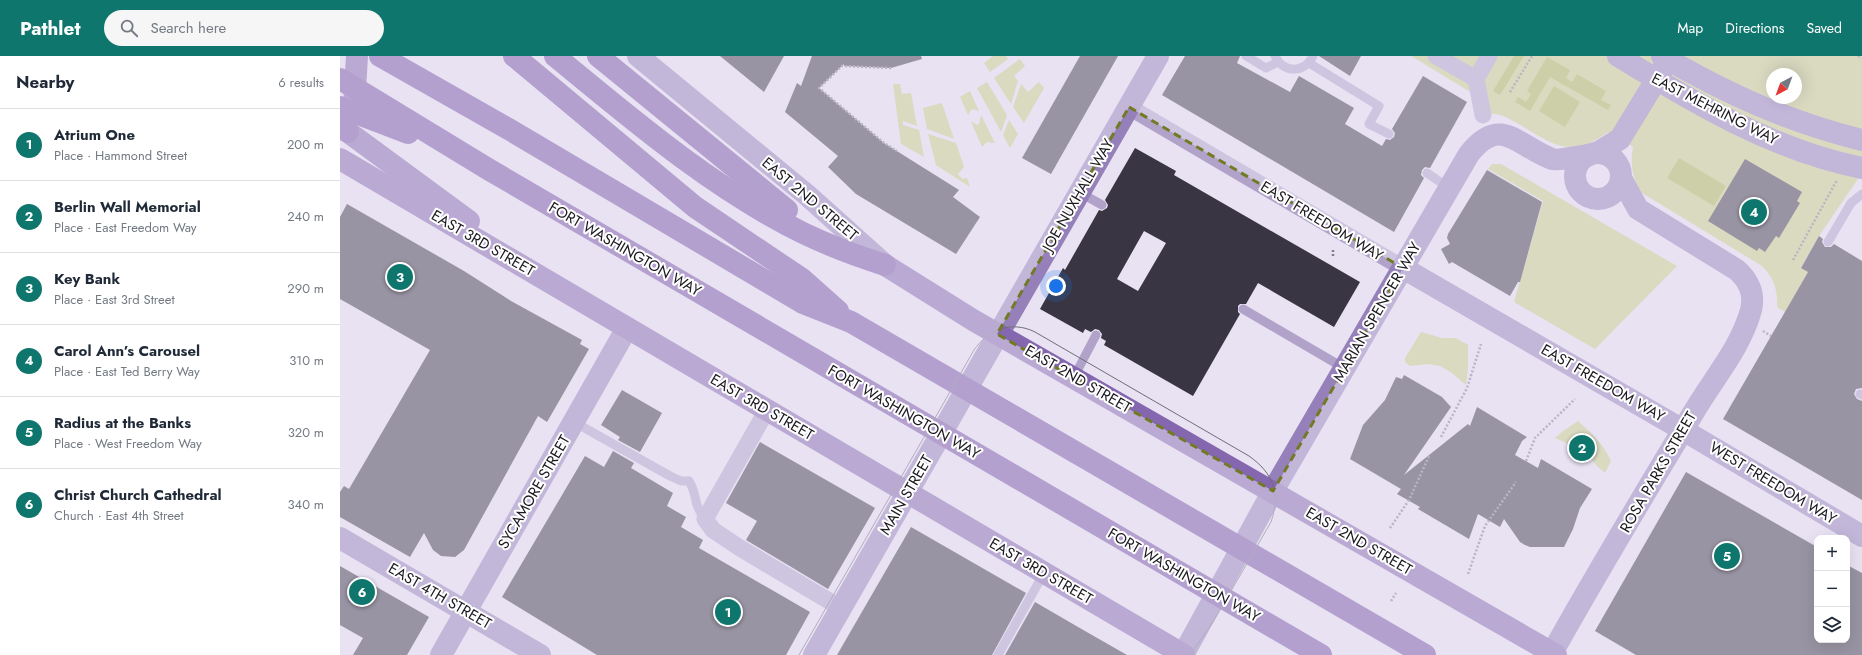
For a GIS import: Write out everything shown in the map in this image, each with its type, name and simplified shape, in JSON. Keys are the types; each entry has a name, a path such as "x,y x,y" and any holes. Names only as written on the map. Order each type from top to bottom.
{"highway":[{"path":"380,56 512,131 803,303 851,322 1425,655"},
{"path":"514,56 695,207 802,279 851,322"},
{"path":"555,56 638,124 689,162 744,199 802,232 843,251 885,265"},
{"path":"598,56 767,195 843,251"},
{"path":"340,79 488,169"},
{"path":"340,107 393,126 488,169"},
{"name":"FORT WASHINGTON WAY","path":"488,169 1321,655"}],"main road":[{"path":"340,154 344,129 355,102 357,56"},
{"name":"EAST 2ND STREET","path":"638,56 807,195 885,265 997,334 1273,491 1553,654"},
{"name":"JOE NUXHALL WAY","path":"997,334 1158,56"},
{"name":"EAST MEHRING WAY","path":"1618,56 1738,125 1770,140 1814,155 1862,168"},
{"name":"EAST MEHRING WAY","path":"1662,56 1691,73 1782,116 1824,130 1862,140"},
{"path":"1577,187 1575,172 1578,165 1625,131 1671,56"},
{"path":"344,129 562,290"},
{"path":"1602,199 1615,192 1619,186 1619,171 1625,131"},
{"name":"MARIAN SPENCER WAY","path":"1183,655 1273,491 1469,154 1486,137 1497,134 1509,136 1554,160"},
{"path":"1593,154 1612,158 1638,209 1632,210 1602,199 1588,197 1556,167 1554,160 1593,154"},
{"name":"EAST 3RD STREET","path":"340,159 1183,655"},
{"name":"ROSA PARKS STREET","path":"1553,654 1683,430 1737,343 1751,309 1752,298 1750,288 1746,279 1737,270 1638,209"},
{"name":"EAST FREEDOM WAY","path":"1403,268 1683,430"},
{"name":"SYCAMORE STREET","path":"441,655 627,328"},
{"name":"MAIN STREET","path":"814,655 908,493 997,334"},
{"name":"WEST FREEDOM WAY","path":"1683,430 1862,536"},
{"name":"EAST 4TH STREET","path":"340,538 540,655"}],"street":[{"path":"1436,56 1476,79"},
{"path":"1483,115 1476,79 1489,56"},
{"name":"EAST FREEDOM WAY","path":"1129,107 1403,268"},
{"path":"767,410 705,519 713,530 740,548 840,608"}],"lane":[{"path":"1246,56 1266,68 1276,59 1283,67 1297,69 1311,60 1378,106 1369,124 1389,134"},
{"path":"1427,173 1449,188"},
{"path":"1079,192 1102,205"},
{"path":"1828,242 1851,203 1862,194"},
{"path":"1243,309 1344,368"},
{"path":"1074,377 1096,335"},
{"path":"574,422 670,476 681,481 689,481 694,488 697,509 705,519"},
{"path":"998,655 1044,573"}],"path":[{"path":"1510,92 1532,56"},
{"path":"1858,56 1862,58"},
{"path":"891,68 842,66 819,88 884,143 896,151"},
{"path":"1793,260 1837,179"},
{"path":"1333,248 1333,256"},
{"path":"1763,331 1771,336"},
{"path":"1441,437 1467,388 1481,344"},
{"path":"1526,461 1535,438 1575,399"},
{"path":"1390,528 1409,500 1430,454"},
{"path":"1468,574 1485,526 1516,482"},
{"path":"1391,600 1396,593"}],"highlighted area":[{"path":"1129,107 1403,268 1273,491 997,334"}],"shaded area":[{"path":"993,56 1006,56 1008,59 990,72 984,63"},
{"path":"1411,56 1862,56 1862,173 1819,236 1801,267 1808,272 1785,312 1777,307 1776,290 1770,275 1762,266 1642,193 1634,177 1632,159 1633,147 1608,132 1594,141 1582,146 1560,146 1505,117 1496,114 1489,114 1477,96"},
{"path":"1514,56 1524,56 1500,95 1493,91"},
{"path":"1547,57 1570,70 1566,78 1572,82 1577,74 1606,91 1601,100 1611,105 1608,110 1550,77 1530,111 1515,102 1518,97 1526,102 1531,94 1527,91"},
{"path":"1020,59 1025,66 1014,76 1018,81 1011,104 994,78"},
{"path":"987,82 1007,115 1001,132 977,88"},
{"path":"1039,82 1044,88 1024,123 1013,107 1021,84 1028,92"},
{"path":"893,84 900,84 902,94 911,93 917,126 903,121 903,125 919,130 924,157 901,144"},
{"path":"1554,86 1580,102 1565,127 1539,111"},
{"path":"970,91 979,111 972,109 968,115 960,97"},
{"path":"942,103 954,139 927,129 923,108"},
{"path":"981,115 995,143 987,142 982,147 971,121 977,125 979,124"},
{"path":"1009,120 1018,134 1010,148 1003,135"},
{"path":"928,134 956,143 964,167 958,174 962,179 967,178 970,187 936,165"},
{"path":"1679,158 1726,186 1714,206 1667,178"},
{"path":"1492,164 1501,164 1677,266 1595,349 1514,302 1543,201 1488,169"},
{"path":"1421,332 1442,338 1456,338 1468,345 1466,385 1452,373 1440,366 1429,364 1410,366 1405,362 1405,358"},
{"path":"1578,421 1597,439 1608,455 1611,461 1605,473 1597,466 1585,451 1555,438"}],"building":[{"path":"720,56 784,56 764,92"},
{"path":"812,56 921,56 922,59 891,68 844,66 844,64 819,88 884,143 959,190 953,197 980,217 956,254 856,194 828,167 838,156 785,112 797,83 801,86"},
{"path":"1080,56 1118,56 1051,174 1022,158"},
{"path":"1185,56 1240,56 1237,63 1290,92 1299,76 1354,108 1345,124 1382,146 1386,139 1390,140 1394,137 1395,133 1392,129 1423,76 1467,102 1430,168 1425,167 1422,170 1421,175 1424,178 1394,232 1162,95"},
{"path":"1319,56 1361,56 1350,76"},
{"path":"1135,148 1176,171 1174,175 1360,282 1334,327 1258,283 1246,304 1240,304 1238,306 1238,312 1240,314 1193,396 1104,345 1106,341 1101,338 1102,334 1099,330 1095,329 1091,332 1085,329 1083,333 1040,309 1063,268 1065,270 1099,210 1102,211 1107,208 1108,205 1105,200","holes":["1144,231 1166,243 1138,291 1117,279"]},
{"path":"1745,159 1802,192 1797,201 1800,203 1779,238 1776,236 1765,252 1759,248 1757,251 1708,221"},
{"path":"1487,170 1542,202 1520,282 1518,282 1510,296 1452,262 1449,264 1441,249 1450,244 1447,238 1448,234"},
{"path":"347,204 464,271 511,301 582,340 580,344 589,349 547,422 538,416 464,550 455,557 441,556 433,550 424,533 410,557 340,517 340,492 344,486 349,489 430,350 340,299 340,217"},
{"path":"1819,236 1823,239 1822,242 1825,247 1831,247 1834,244 1862,261 1862,388 1856,389 1854,394 1857,399 1862,401 1862,500 1723,419 1808,272 1801,268"},
{"path":"1404,375 1442,397 1451,407 1404,475 1468,424 1470,426 1477,407 1527,437 1522,441 1515,455 1538,468 1541,459 1592,489 1580,508 1573,529 1564,547 1530,547 1520,542 1504,519 1500,527 1478,514 1469,539 1418,509 1420,507 1397,494 1401,489 1350,459 1363,425 1385,400 1396,377 1402,379"},
{"path":"622,390 662,413 640,452 618,440 620,437 601,425"},
{"path":"760,442 875,508 828,589 746,540 757,521 726,503"},
{"path":"613,451 634,463 631,468 673,493 667,506 686,517 681,527 703,540 699,548 810,612 786,655 597,655 502,597 585,456 604,467"},
{"path":"1686,472 1814,545 1814,643 1850,643 1850,567 1862,573 1862,655 1636,655 1595,631"},
{"path":"911,527 1026,593 992,655 837,655"},
{"path":"340,566 429,617 407,655 353,655 363,638 340,625"},
{"path":"1035,602 1085,631 1127,655 1005,655"}],"tram line":[{"path":"799,655 974,350 993,332 1009,327 1017,327 1035,332 1249,456 1264,469 1273,484 1275,502 1271,522 1213,622 1190,655"}],"place":[{"name":"Carol Ann’s Carousel","path":"1754,212"},
{"name":"Key Bank","path":"400,277"},
{"name":"Berlin Wall Memorial","path":"1582,448"},
{"name":"Radius at the Banks","path":"1727,556"},
{"name":"Christ Church Cathedral","path":"362,592"},
{"name":"Atrium One","path":"728,612"}]}
